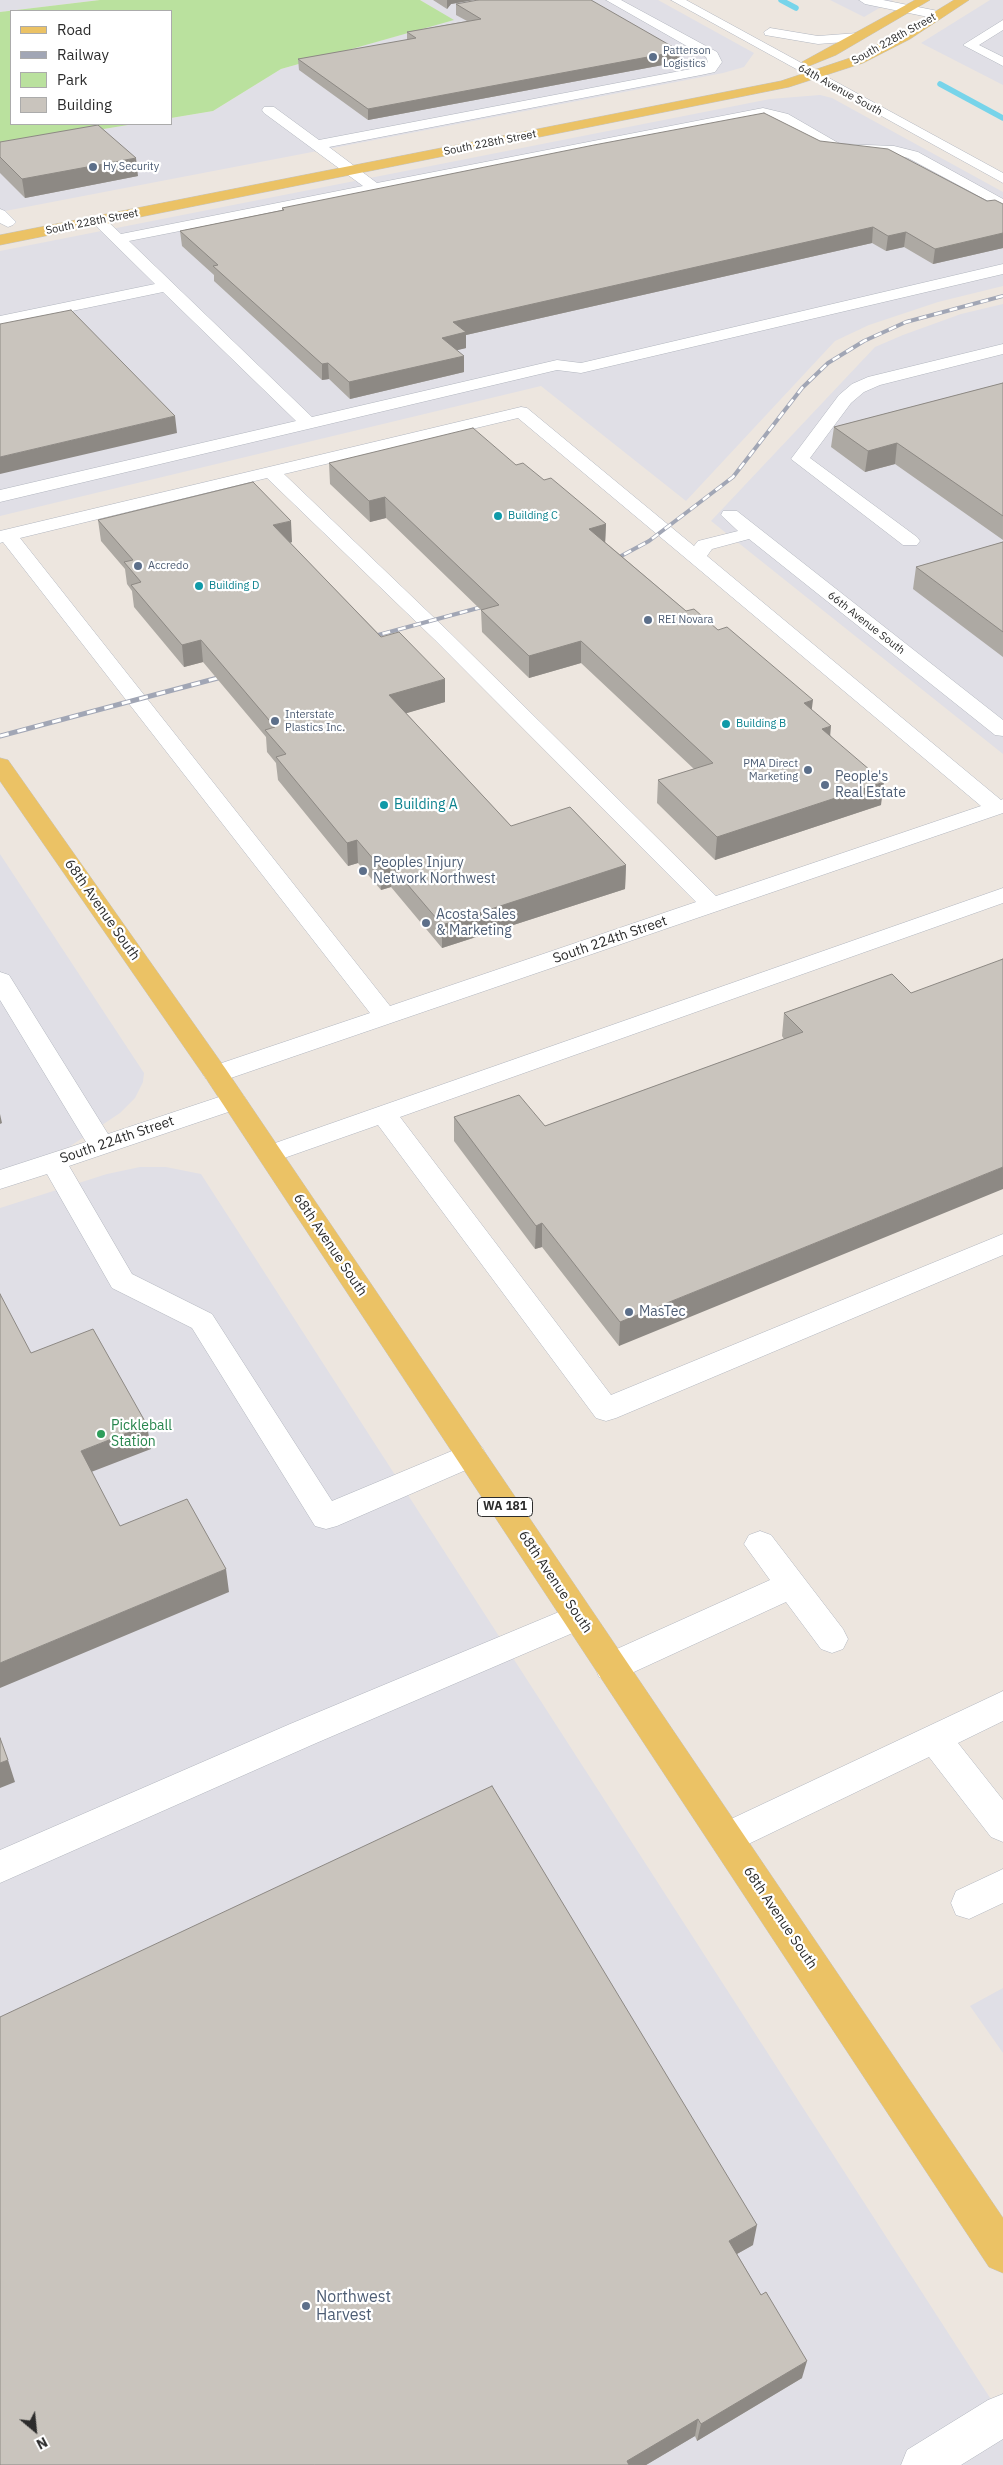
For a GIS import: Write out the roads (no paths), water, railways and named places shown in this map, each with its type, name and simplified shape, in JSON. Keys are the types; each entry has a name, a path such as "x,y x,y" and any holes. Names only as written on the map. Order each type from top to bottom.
{"main road":[{"name":"South 228th Street","path":"221,181 797,66 858,37 924,0"},
{"name":"South 228th Street","path":"0,240 735,95 814,76 841,72 963,0"},
{"name":"68th Avenue South","path":"0,765 270,1154 1003,2253"}],"street":[{"path":"316,145 701,71 710,69 715,62 712,55 612,0"},
{"name":"64th Avenue South","path":"677,0 1003,179"},
{"path":"865,0 938,15"},
{"path":"1003,24 970,45 1003,62"},
{"name":"64th Avenue South","path":"841,72 766,30 818,40 858,37"},
{"path":"268,110 375,188"},
{"path":"118,239 749,113 763,112 783,118 835,147 847,150 894,150 913,155 1003,205"},
{"path":"99,221 308,423"},
{"path":"0,496 557,365 581,368 1003,269"},
{"path":"0,321 167,286"},
{"path":"910,540 800,459 845,399 858,388 874,381 1003,350"},
{"path":"385,1016 4,536 521,412 1000,807"},
{"path":"271,472 449,643 712,905"},
{"name":"66th Avenue South","path":"730,516 1003,730"},
{"path":"696,557 705,545 752,533"},
{"name":"South 224th Street","path":"216,1074 1000,807"},
{"path":"270,1154 1003,895"},
{"path":"0,980 102,1145"},
{"name":"South 224th Street","path":"0,1180 234,1101"},
{"path":"384,1114 606,1410 1003,1244"},
{"path":"53,1162 122,1281 202,1321 326,1517 470,1455"},
{"path":"760,1544 832,1639"},
{"path":"612,1667 792,1585"},
{"path":"0,1867 302,1734 578,1617"},
{"path":"726,1838 1003,1704"},
{"path":"934,1738 1003,1826"},
{"path":"969,1903 1003,1885"},
{"path":"922,2465 1003,2415"}],"waterway":[{"path":"781,0 796,8"},
{"path":"940,84 1003,118"}],"railway":[{"path":"610,562 649,541 733,477 802,388 828,363 864,341 906,322 1003,296"},
{"path":"367,638 493,604"},
{"path":"0,736 229,675"}],"place":[{"name":"Patterson Logistics","path":"653,57"},
{"name":"Hy Security","path":"93,167"},
{"name":"Building C","path":"498,516"},
{"name":"Accredo","path":"138,566"},
{"name":"Building D","path":"199,586"},
{"name":"REI Novara","path":"648,620"},
{"name":"Interstate Plastics Inc.","path":"275,721"},
{"name":"Building B","path":"726,724"},
{"name":"PMA Direct Marketing","path":"808,770"},
{"name":"People's Real Estate","path":"825,785"},
{"name":"Building A","path":"384,805"},
{"name":"Peoples Injury Network Northwest","path":"363,871"},
{"name":"Acosta Sales & Marketing","path":"426,923"},
{"name":"MasTec","path":"629,1312"},
{"name":"Pickleball Station","path":"101,1434"},
{"name":"Northwest Harvest","path":"306,2306"}]}
